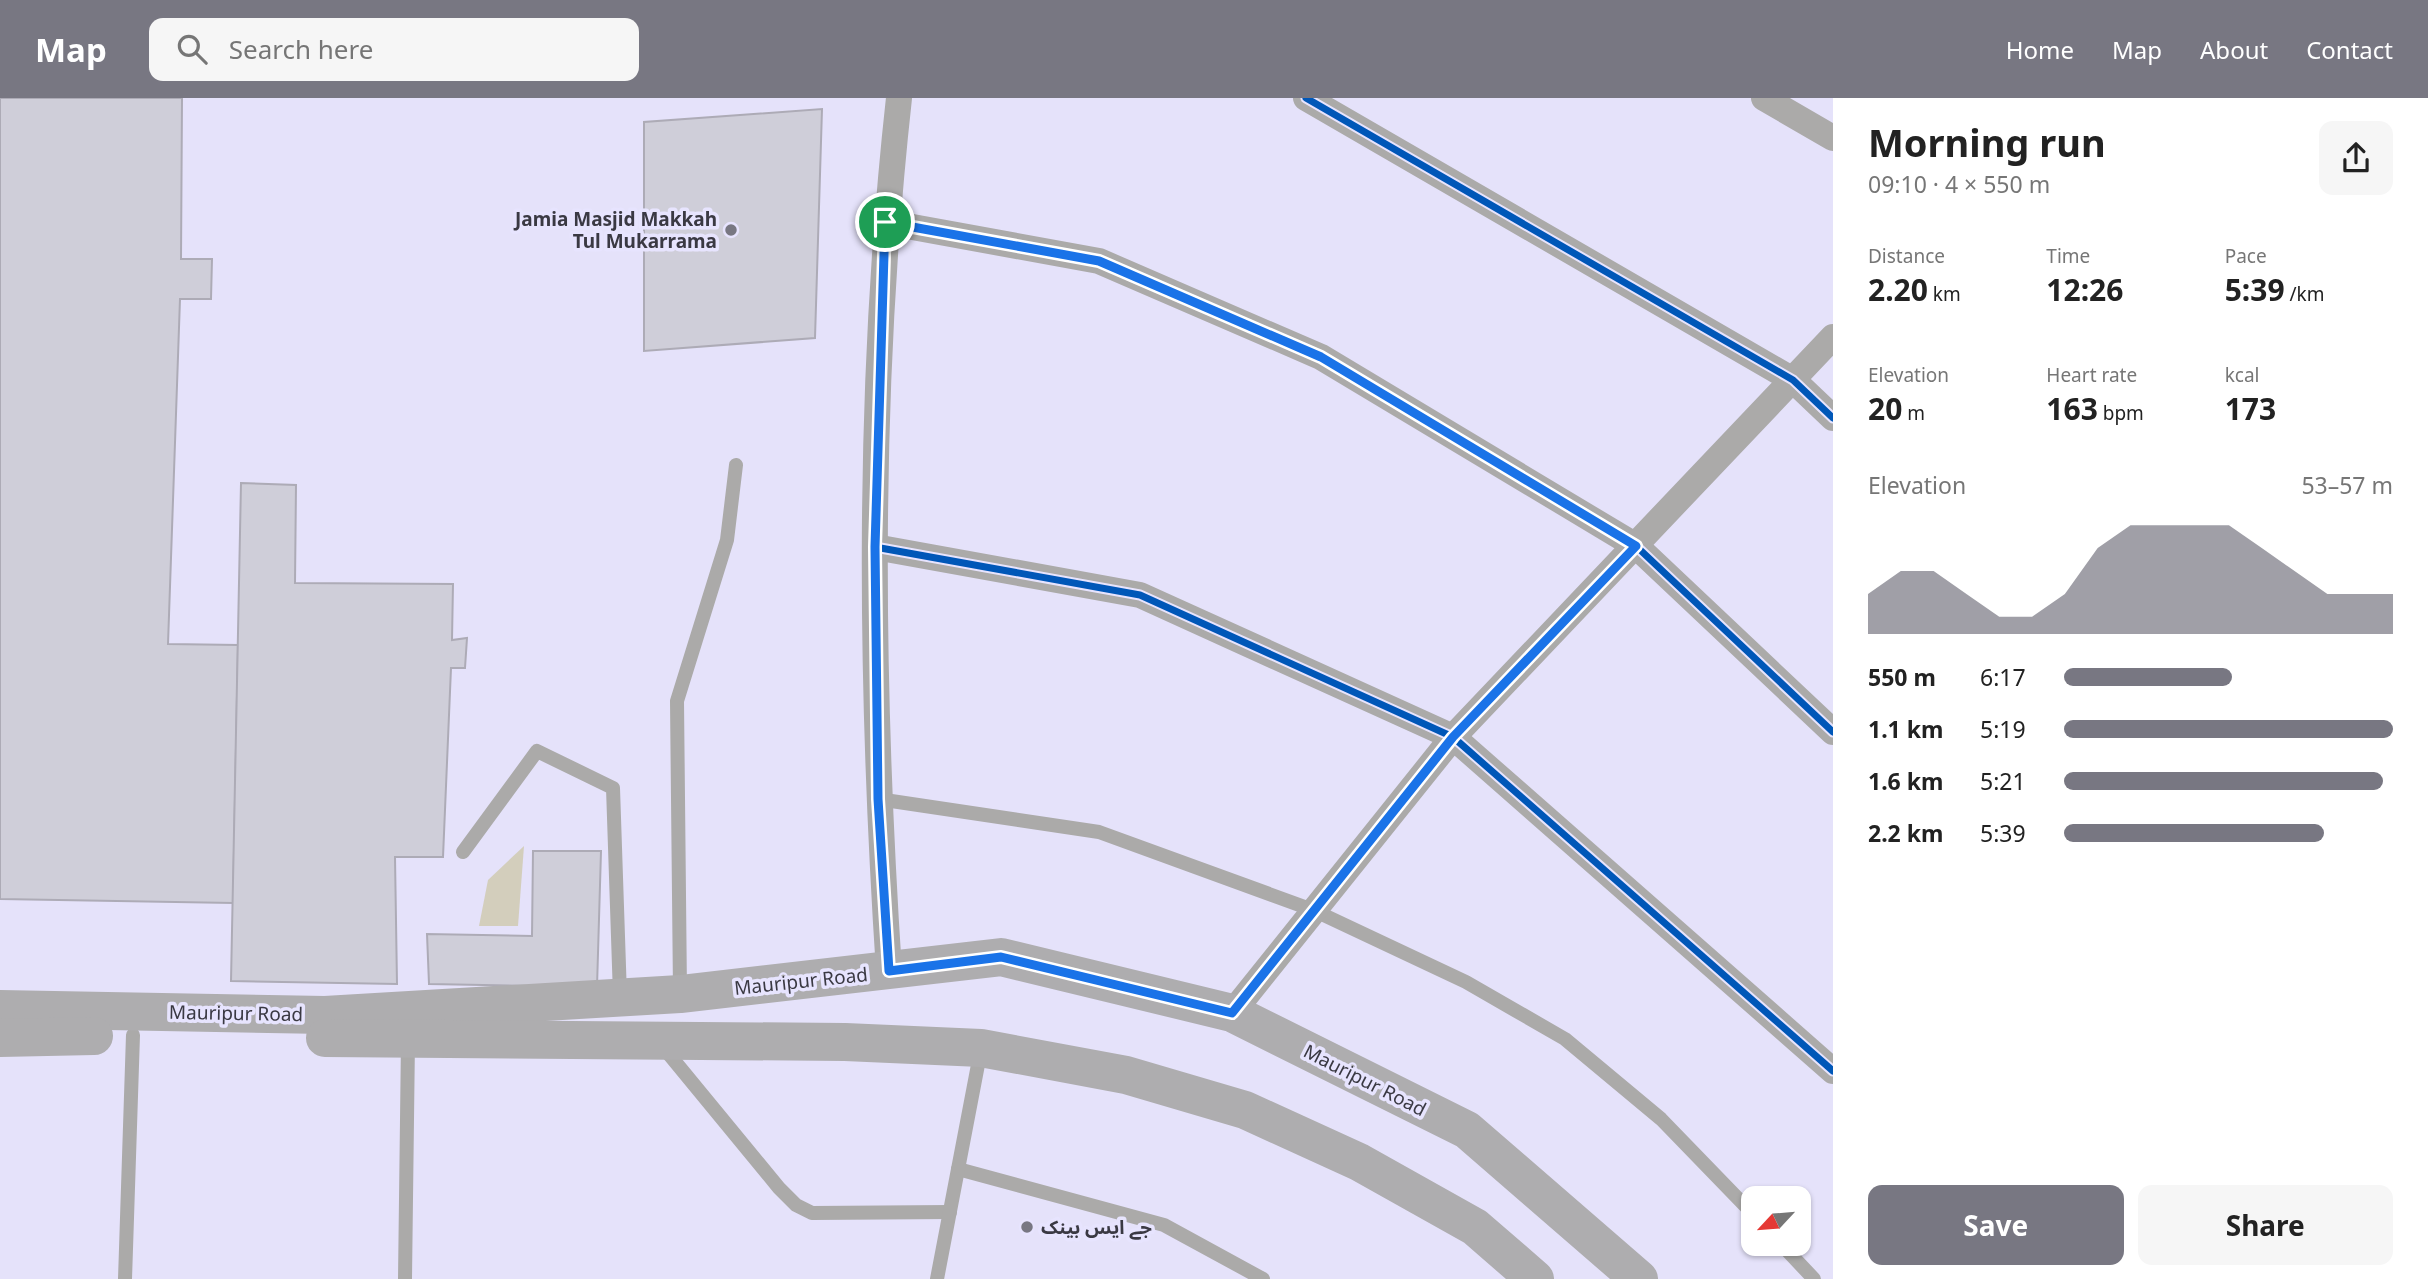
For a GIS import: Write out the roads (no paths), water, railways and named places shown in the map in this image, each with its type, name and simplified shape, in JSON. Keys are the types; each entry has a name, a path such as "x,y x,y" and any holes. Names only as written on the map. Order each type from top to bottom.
{"main road":[{"name":"Mauripur Road","path":"0,1009 325,1015 680,994 1001,957 1232,1013 1466,1130 1639,1279"},
{"name":"Mauripur Road","path":"0,1038 133,1035 845,1042 981,1048 1126,1075 1245,1110 1359,1162 1475,1227 1535,1279"}],"street":[{"path":"889,971 878,799 875,547 885,222 899,98"},
{"path":"1306,98 1793,380 1833,418"},
{"path":"1764,98 1833,138"},
{"path":"885,222 1099,261 1321,357 1636,546 1833,732"},
{"path":"1232,1013 1453,737 1833,337"},
{"path":"875,547 1140,594 1453,737 1833,1071"}],"lane":[{"path":"680,994 677,701 727,540 736,465"},
{"path":"463,852 537,751 613,788 620,997"},
{"path":"878,799 1099,832 1313,909 1466,982 1565,1039 1661,1119 1741,1202"},
{"path":"125,1279 133,1035"},
{"path":"405,1279 408,1039"},
{"path":"659,1042 796,1205 811,1213 950,1212"},
{"path":"937,1279 981,1048"},
{"path":"958,1168 1164,1225 1263,1279"},
{"path":"1792,1256 1814,1279"}],"place":[{"name":"Jamia Masjid Makkah Tul Mukarrama","path":"731,230"},
{"name":"جے ایس بینک","path":"1027,1227"}]}
